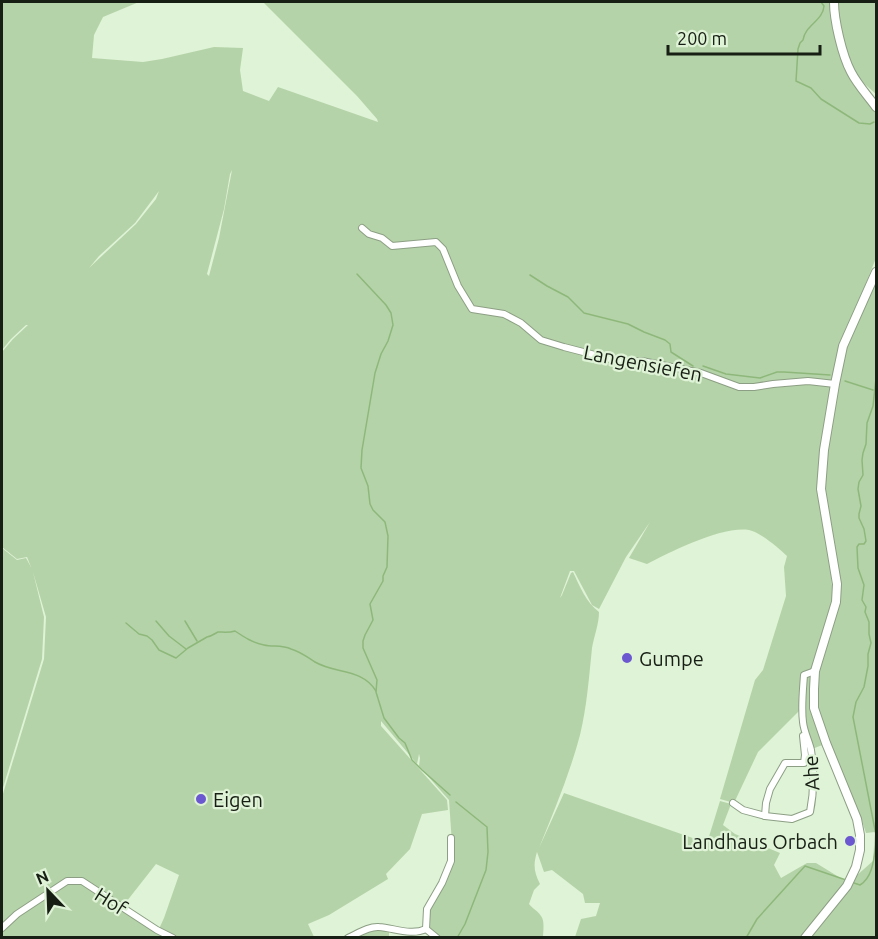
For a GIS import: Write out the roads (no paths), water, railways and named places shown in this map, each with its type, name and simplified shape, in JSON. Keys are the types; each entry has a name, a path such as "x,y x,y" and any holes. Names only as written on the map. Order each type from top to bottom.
{"main road":[{"path":"834,2 840,42 851,72 876,107"},
{"path":"805,938 847,886 853,875 860,850 859,829 854,811 825,743 814,708 815,671 836,602 837,584 821,489 824,450 843,346 876,272"}],"street":[{"name":"Langensiefen","path":"362,228 392,246 436,242 443,249 456,281 472,309 504,314 521,323 541,340 622,362 642,362 701,373 739,387 808,381 835,384"},
{"name":"Ahe","path":"765,816 770,789 785,763 804,763 806,755 803,724 804,675 815,671"},
{"name":"Ahe","path":"733,803 743,810 765,816 792,819 810,812 813,783 811,749 803,724"},
{"path":"426,929 427,909 451,861 451,838"},
{"name":"Hof","path":"2,927 17,914 67,881 82,881 173,938"},
{"path":"348,938 376,927 405,932 426,929"},
{"path":"426,929 437,938"}],"waterway":[{"path":"821,2 824,6 821,16 807,30 798,49 796,81 811,88 821,99 859,123 874,122"},
{"path":"357,274 386,305 391,313 393,325 375,373 362,450 361,468 368,486 370,504 385,522 388,536 387,567 383,581 370,604 373,620 365,635 363,648 377,680 376,692 384,718 405,743 412,760 450,795"},
{"path":"530,275 568,297 584,313 628,324 665,340 670,344 671,352 693,366"},
{"path":"703,366 726,374 760,378 777,372 830,375"},
{"path":"876,378 862,460 863,475 858,489 861,506 859,518 866,541 857,547 858,568 864,585 862,600 866,607 871,643 864,687 856,702 853,717 876,835"},
{"path":"845,381 873,390"},
{"path":"156,621 169,636 186,649"},
{"path":"185,621 197,641"},
{"path":"126,623 139,634 152,640 159,650 176,658 207,637 218,632 235,631 256,643 288,648 323,666 356,675 363,678 376,691"},
{"path":"456,802 487,827 488,852 486,870 465,924 457,938"},
{"path":"854,883 860,885 868,877 876,844"},
{"path":"746,938 757,919 805,866 846,880"}],"place":[{"name":"Gumpe","path":"627,658"},
{"name":"Eigen","path":"201,799"},
{"name":"Landhaus Orbach","path":"850,841"}]}
